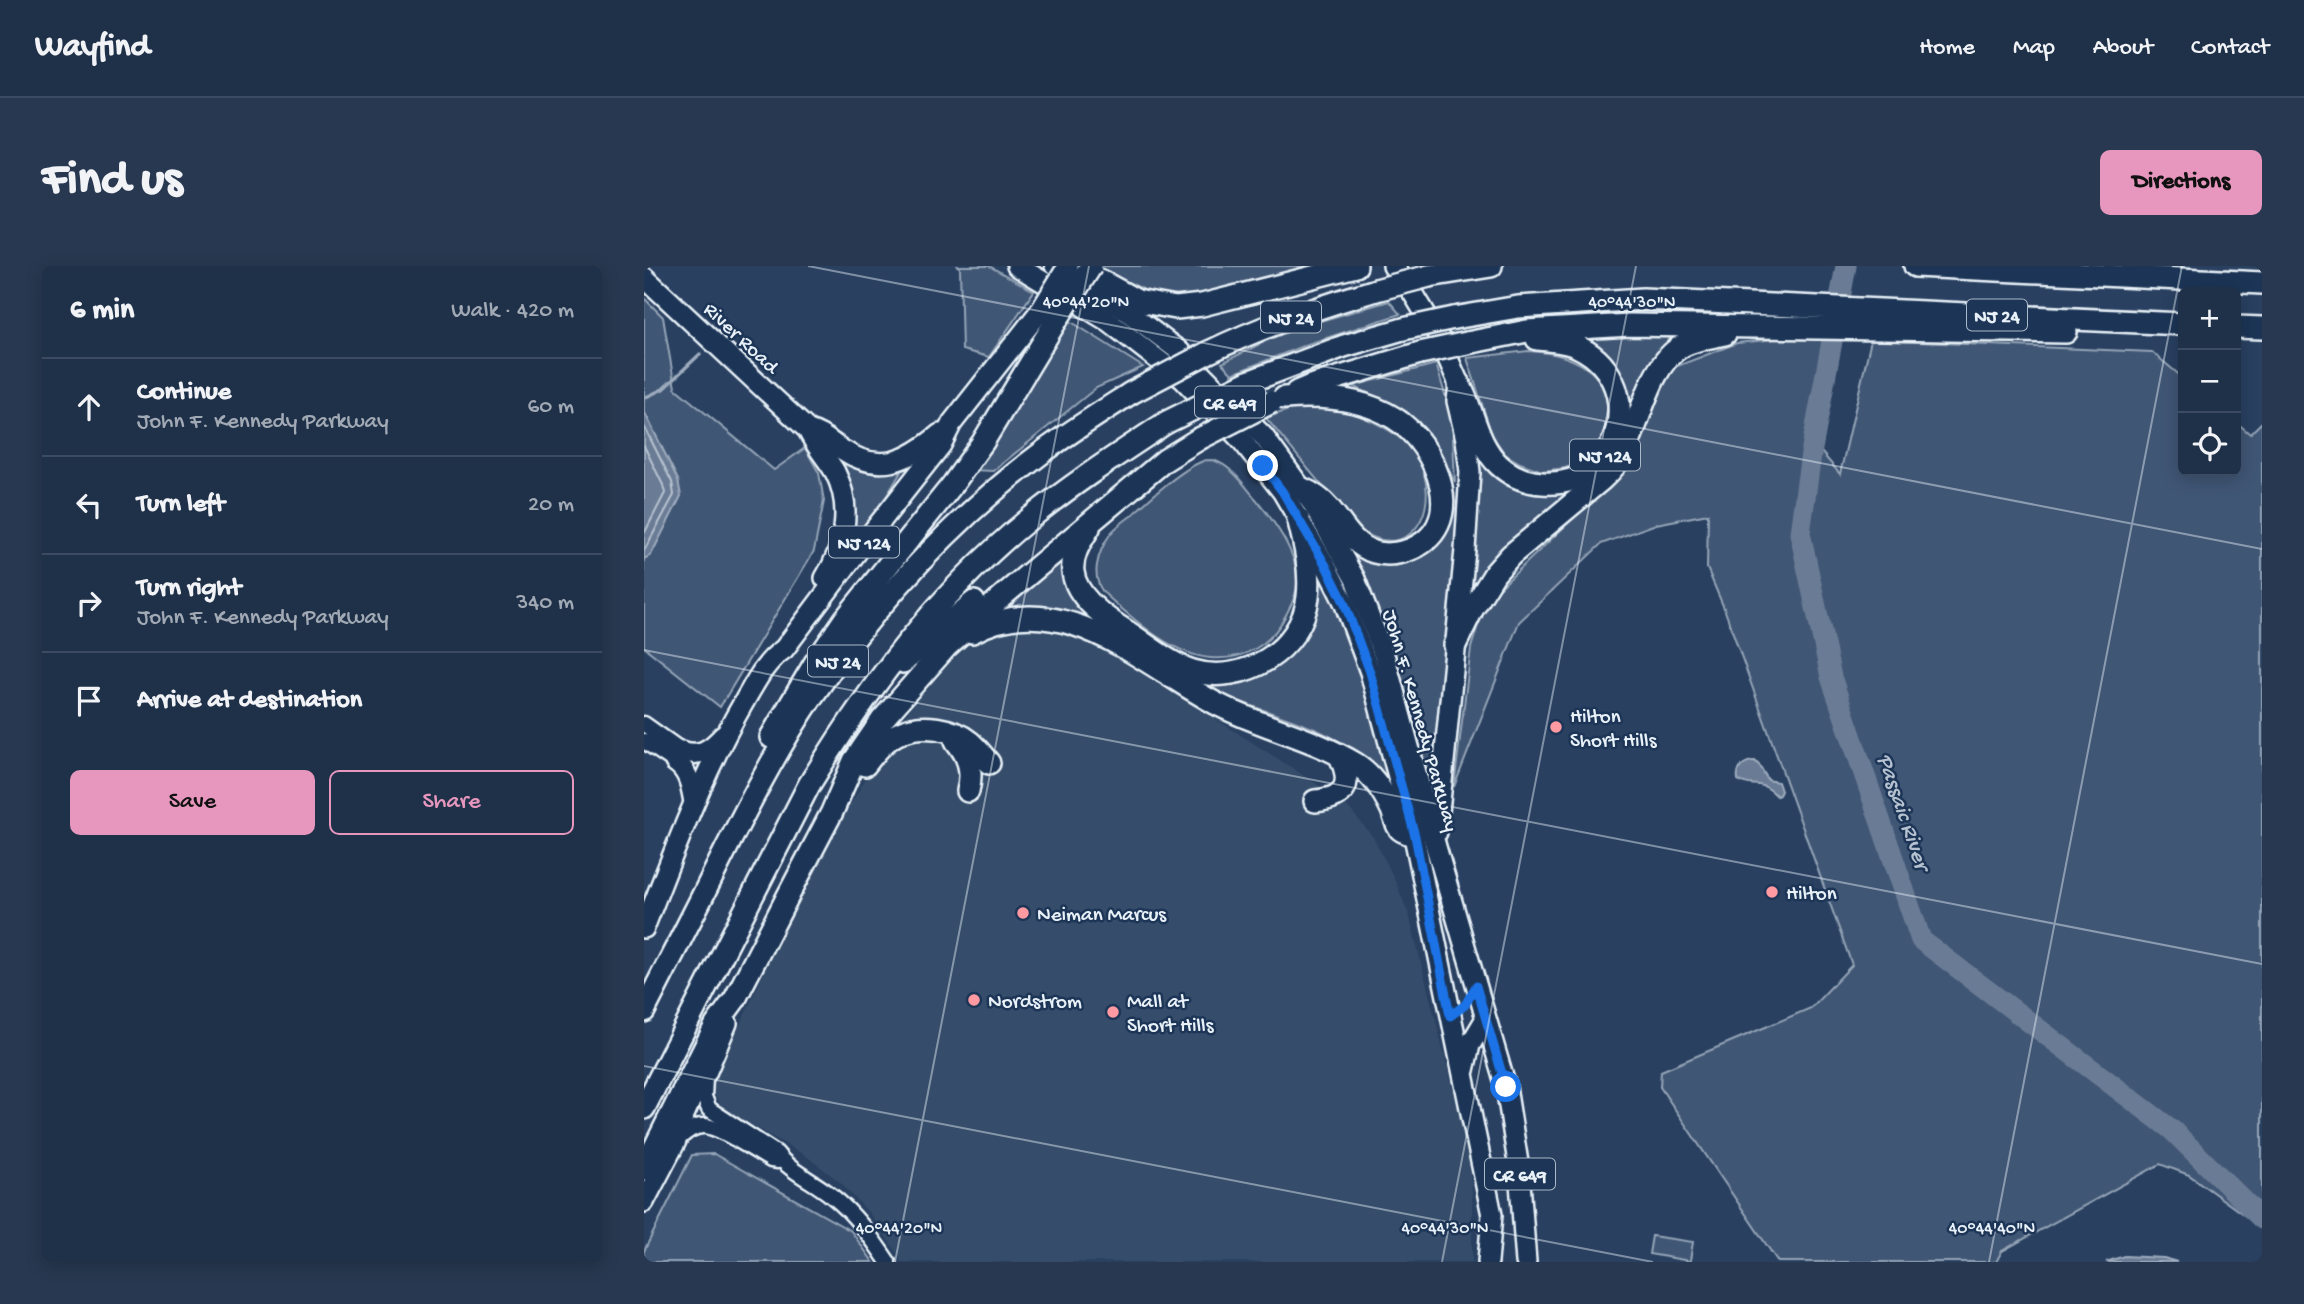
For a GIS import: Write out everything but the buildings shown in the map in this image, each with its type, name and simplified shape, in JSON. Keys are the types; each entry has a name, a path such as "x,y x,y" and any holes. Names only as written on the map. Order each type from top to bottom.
{"highway":[{"path":"697,906 763,752 801,685 845,619 953,484 983,442 1049,316 1088,275 1137,301 1176,308 1356,266"},
{"name":"NJ 24","path":"644,1011 755,794 792,729 850,644 936,545 1008,481 1057,442 1131,393 1259,328 1376,290 1429,276 1491,266"},
{"name":"NJ 24","path":"1915,266 2262,283"},
{"name":"NJ 24","path":"644,1108 809,785 874,685 929,616 986,557 1059,496 1167,422 1248,382 1343,346 1403,329 1486,311 1545,304 1643,299 1820,317 2178,324"},
{"path":"1455,646 1482,592 1503,564 1615,467 1625,450 1658,371 1672,353 1700,339 1820,317"},
{"path":"1496,339 1527,331 1584,326 1671,324 1759,328"},
{"path":"2241,327 2262,328"},
{"name":"NJ 124","path":"735,999 832,812 853,761 882,720 946,647 1165,460 1199,439 1311,386 1420,353 1496,339 1537,339 1571,344 1590,355 1603,366 1613,381 1620,408 1618,427 1606,454 1589,471 1568,481 1550,484 1534,482 1509,473 1488,451 1480,437 1468,399 1459,384"},
{"path":"1278,400 1321,397 1363,404 1403,424 1421,442 1434,464 1440,478 1442,509 1437,524 1418,545 1401,553 1378,554 1354,540 1319,498 1303,489"},
{"path":"874,685 939,633 1038,546 1144,467 1165,460"},
{"path":"1097,516 1075,552 1073,570 1079,588 1116,625 1175,663 1191,671 1214,675 1241,672 1258,665 1279,650 1297,626 1306,607 1309,584 1307,554 1298,519"},
{"path":"946,647 986,625 1012,617 1041,618 1066,623 1111,639 1216,703 1317,743 1358,765 1387,800 1399,829 1415,836"},
{"path":"832,812 871,757 886,741 910,729 936,729 957,734 989,763"},
{"path":"936,729 956,741 966,753 971,767 968,791"},
{"path":"1315,801 1334,798 1343,791 1347,778 1340,756"},
{"path":"644,1169 716,1025 735,999"}],"main road":[{"name":"John F. Kennedy Parkway","path":"1017,266 1108,321 1183,379 1263,466 1282,491 1325,564 1357,631 1415,836 1492,1215 1488,1262"},
{"name":"John F. Kennedy Parkway","path":"1055,266 1088,275 1125,310 1178,350 1264,437 1303,489 1343,556 1378,638 1506,1087 1519,1169 1526,1262"},
{"name":"NJ 124","path":"644,928 694,802 726,733 772,657 784,649 859,548 942,445 952,423 1049,316 1068,266"},
{"name":"NJ 124","path":"1393,266 1437,332 1459,384"},
{"name":"River Road","path":"648,280 808,430 840,484 844,497 845,522 842,544 819,586 777,644 772,657"},
{"path":"1436,847 1470,472 1457,401 1459,384"},
{"name":"River Road","path":"808,430 818,433 862,460 879,463 912,455 952,423"},
{"path":"694,802 687,774 678,756 711,748 726,733"},
{"path":"1450,1016 1465,1005 1476,986"},
{"name":"NJ 124","path":"644,1202 676,1142 676,1133 700,1079 706,1073 735,999"},
{"path":"1463,1075 1470,1045 1485,1020"},
{"path":"1492,1215 1500,1262"}],"street":[{"path":"644,724 678,756"},
{"path":"644,741 678,756"},
{"path":"706,1073 704,1097 709,1109 776,1153 783,1162 831,1195 864,1228 888,1262"},
{"path":"676,1142 687,1131 705,1126 726,1134 771,1160 783,1162"}],"shaded area":[{"path":"958,266 989,266 1034,291 989,357 962,350"},
{"path":"1103,266 1308,266 1202,296 1168,301 1100,269"},
{"path":"644,298 663,317 675,388 774,470 805,448 819,473 824,501 814,551 720,707 644,647"},
{"path":"1389,301 1400,314 1308,344 1232,374 1222,363 1286,331"},
{"path":"1070,321 1143,367 1096,388 993,471 973,470"},
{"path":"1688,334 1628,419 1627,395 1620,371 1606,352 1585,336"},
{"path":"1794,337 1823,340 1809,438 1840,474 1871,340 2152,352 2178,374 2178,476 2241,476 2241,426 2250,434 2262,422 2262,1228 2189,1175 2160,1164 2002,1251 1996,1262 1778,1262 1660,1087 1661,1071 1811,1008 1852,965 1724,608 1707,568 1708,514 1656,524 1601,544 1519,622 1454,787 1471,648 1485,602 1622,472 1667,370 1737,343"},
{"path":"1528,351 1564,357 1579,363 1592,372 1601,384 1607,399 1607,416 1601,439 1588,460 1565,468 1542,471 1505,454 1492,435 1467,358"},
{"path":"1436,364 1452,418 1455,482 1433,441 1406,411 1353,386"},
{"path":"1291,409 1346,410 1394,433 1406,444 1416,456 1424,474 1427,493 1425,510 1418,525 1407,536 1393,541 1376,538 1356,527 1266,418"},
{"path":"1475,449 1487,464 1575,487 1576,492 1472,593 1470,592"},
{"path":"833,455 880,472 901,472 877,512 839,565"},
{"path":"1213,460 1237,476 1270,517 1284,538 1297,572 1294,599 1274,634 1246,653 1223,658 1210,658 1181,650 1154,634 1107,596 1101,589 1096,573 1102,548 1115,529 1185,471 1204,461"},
{"path":"1453,508 1462,512 1429,786 1345,545 1394,562 1396,566 1425,552 1432,545 1445,528"},
{"path":"1070,544 1101,623 1006,606"},
{"path":"1322,574 1354,649 1398,807 1367,764 1346,746 1306,725 1194,683 1263,670 1318,575"},
{"path":"1016,630 1050,631 1076,636 1109,651 1314,782 1349,808 1373,837 1409,915 1466,1140 1472,1192 1472,1262 901,1262 869,1213 840,1182 806,1156 723,1108 715,1096 713,1084 775,949 844,815 898,725 936,677 966,647 986,635"},
{"path":"714,1154 851,1231 873,1262 644,1262 644,1251 692,1155"},
{"path":"1652,1236 1693,1242 1690,1261 1649,1254"}],"water":[{"path":"644,411 678,480 681,496 651,555 644,559"},
{"path":"1755,761 1768,780 1778,782 1781,791 1779,795 1760,785 1738,780 1741,766"},
{"path":"2124,1256 2164,1258 2177,1262 2106,1262"}],"waterway":[{"name":"Passaic River","path":"1846,266 1811,454 1800,533 1831,677 1921,940 2172,1130 2262,1219"},
{"path":"644,398 663,389 700,354"}],"place":[{"name":"Hilton Short Hills","path":"1556,727"},
{"name":"Hilton","path":"1772,892"},
{"name":"Neiman Marcus","path":"1023,913"},
{"name":"Nordstrom","path":"974,1000"},
{"name":"Mall at Short Hills","path":"1113,1012"}],"route":[{"path":"1263,466 1282,491 1325,564 1357,631 1415,836 1450,1016 1465,1005 1476,986 1506,1087"}]}
